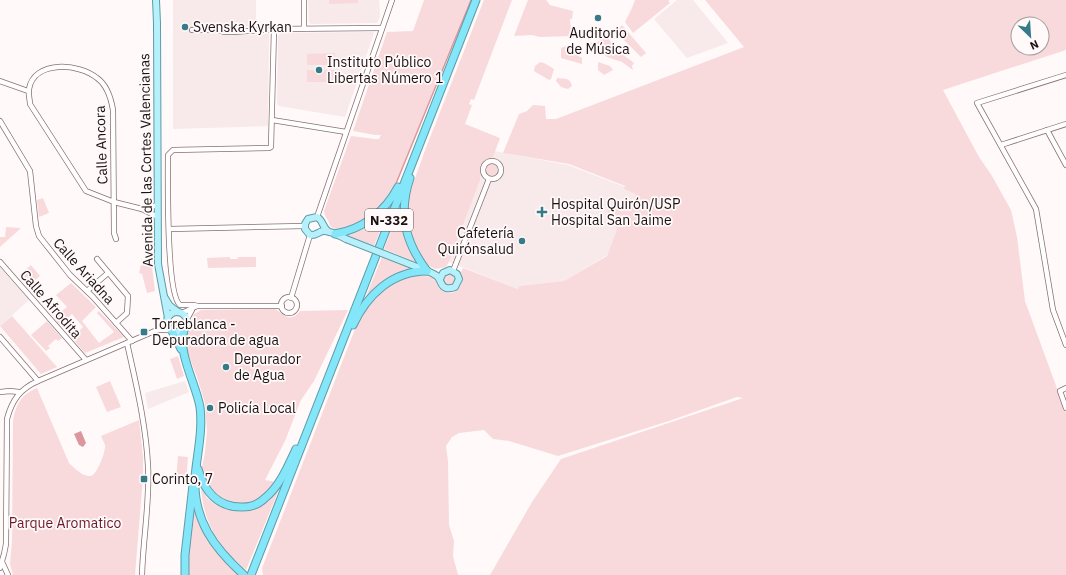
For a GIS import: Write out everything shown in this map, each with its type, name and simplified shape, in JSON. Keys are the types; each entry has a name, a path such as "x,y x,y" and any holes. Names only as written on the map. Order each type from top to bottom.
{"highway":[{"name":"N-332","path":"251,575 476,0"},
{"name":"N-332","path":"332,233 350,230 370,220 386,206 391,199 451,64"},
{"path":"328,376 337,362 357,317 370,297 383,285 398,278 413,273 427,271 411,245 406,228 404,202 407,187 448,76 451,64"},
{"path":"171,330 183,353 196,391 200,414 201,433 197,466 191,496 185,555 185,575"},
{"path":"183,353 182,340 184,330"},
{"path":"197,466 207,490 219,502 229,506 241,507 248,507 259,503 270,494 280,479 310,423"},
{"path":"195,477 199,511 204,526 217,548 242,573"}],"main road":[{"name":"Avenida de las Cortes Valencianas","path":"156,0 158,264 165,297 167,319"},
{"name":"Avenida de las Cortes Valencianas","path":"157,23 160,0"},
{"path":"317,217 321,221 322,229 316,235 310,235 306,232 304,226 308,219 317,217"},
{"path":"322,229 439,276 443,286 448,289 453,288 459,279 457,274 453,271 447,271 439,276"},
{"name":"Avenida de las Cortes Valencianas","path":"165,297 170,306 180,312"},
{"path":"180,312 187,319 188,324 184,330 177,333 167,326 167,319 173,313 180,312"}],"street":[{"path":"304,0 304,28"},
{"path":"317,217 392,0"},
{"path":"192,30 218,30 233,32 304,28 382,28"},
{"path":"195,308 194,305 180,305 176,301 171,275 168,155 173,150 270,148 272,146 274,29"},
{"name":"Calle Ancora","path":"116,239 114,235 114,202 113,110 110,96 98,78 85,71 56,67 46,69 38,74 31,83 28,91 30,104 86,191 114,202 142,209 158,217"},
{"path":"1066,75 977,104 1036,208 1053,310 1066,345"},
{"path":"0,81 28,91"},
{"path":"272,120 346,132"},
{"name":"Calle Ariadna","path":"0,121 3,129 30,172 38,233 65,269 116,323 130,342"},
{"path":"1001,145 1066,124"},
{"path":"1047,130 1066,165"},
{"path":"453,271 489,179"},
{"name":"Calle Ancora","path":"142,209 158,205"},
{"path":"170,229 304,226"},
{"path":"291,298 310,235"},
{"path":"97,259 128,296 127,313 116,323"},
{"name":"Calle Afrodita","path":"0,262 86,360"},
{"path":"87,291 108,273"},
{"path":"291,298 295,300 297,304 295,311 290,313 285,312 282,306 284,300 291,298"},
{"path":"180,312 195,308 282,306"},
{"path":"187,319 195,308"},
{"path":"158,330 167,319"},
{"path":"0,568 6,544 7,419 14,400 19,392 38,380 158,330 171,330"},
{"path":"0,337 38,380"},
{"path":"130,342 145,428 148,467 148,496 142,575"},
{"path":"1066,388 1060,391 1066,408"},
{"path":"0,392 19,392"},
{"path":"2,562 8,575"}],"shaded area":[{"path":"173,0 256,0 256,26 190,27 190,33 213,33 223,35 269,34 268,126 173,129"},
{"path":"308,0 379,0 380,16 377,23 311,24 309,22"},
{"path":"677,0 693,0 728,43 687,58 654,19"},
{"name":"Instituto Público Libertas Número 1","path":"281,33 374,33 345,117 279,106 277,103 278,36"},
{"name":"Hospital Quirón/USP Hospital San Jaime","path":"462,145 568,165 646,195 649,230 564,281 519,286 518,289 447,261"},
{"path":"0,267 29,300 0,326"},
{"path":"185,381 189,392 148,409 145,393"},
{"path":"81,431 86,443 83,447 79,445 74,434"}],"green space":[{"path":"329,0 358,0 358,3 329,4"},
{"path":"424,0 470,0 392,192 387,199 367,218 351,227 334,231 335,229 330,226 324,211 351,136 379,139 381,135 353,131 387,32 413,31"},
{"path":"484,0 512,0 474,100 471,99 469,104 472,105 465,124 500,138 493,157 485,160 480,166 480,180 448,264 446,267 436,269 429,266 421,258 413,241 407,219 408,198"},
{"path":"528,0 546,0 550,5 573,11 570,24 577,38 572,36 514,36"},
{"path":"635,0 670,0 668,1 670,3 633,33 625,22"},
{"path":"705,0 1066,0 1066,50 1050,55 1050,16 1010,16 1010,56 1048,56 943,90 979,157 992,176 1011,210 1017,237 1025,301 1066,413 1066,575 490,575 532,502 561,459 743,398 737,397 669,421 558,456 509,441 493,439 484,430 459,433 452,437 446,446 448,461 449,525 454,541 453,556 458,575 263,575 262,568 355,329 365,309 378,294 395,282 414,276 434,278 441,290 447,293 452,293 461,285 461,272 463,268 518,289 519,286 564,281 607,256 617,230 607,210 625,203 632,206 636,194 624,189 625,186 569,164 503,153 519,114 527,111 533,105 545,106 546,119 556,119 744,47"},
{"path":"622,25 646,53 641,57 616,32"},
{"path":"607,36 616,50 634,63 632,66 633,70 622,62 607,57 596,47 585,42 593,43 600,41 599,39"},
{"path":"567,46 571,48 575,54 582,58 582,64 561,58 561,48"},
{"path":"335,53 335,65 307,65 307,54"},
{"path":"540,62 554,69 551,79 549,80 534,71 535,66"},
{"path":"598,62 610,66 613,70 604,75 598,70"},
{"path":"307,70 336,70 336,82 307,82"},
{"path":"557,78 570,81 572,86 568,89 561,87 556,81"},
{"path":"494,164 497,165 497,175 490,176 487,175 486,168 487,165"},
{"path":"43,198 49,213 39,217 37,200"},
{"path":"390,206 374,246 347,236 384,212"},
{"path":"401,206 404,236 416,262 384,249"},
{"path":"6,227 21,228 0,247 0,237 5,237"},
{"path":"230,257 230,259 237,259 238,257 256,257 256,267 208,268 207,258"},
{"path":"382,257 415,270 364,301"},
{"path":"31,265 40,276 28,286 19,276"},
{"path":"141,265 152,267 155,291 147,293 142,274 139,273"},
{"path":"447,274 451,274 455,280 451,286 447,286 443,282 443,278"},
{"path":"71,283 96,307 82,321 99,343 114,332 97,313 99,311 124,337 85,353 72,338 83,327 72,314 60,325 54,318 67,307 56,295"},
{"path":"275,309 287,317 293,317 300,311 348,310 314,381 301,400 285,441 265,480 276,482 270,490 255,501 241,505 221,500 211,492 202,474 207,431 205,403 185,346 186,334 191,327 193,315 201,310"},
{"path":"12,316 57,367 41,374 0,326"},
{"path":"47,321 62,338 58,341 56,339 48,346 50,348 46,351 31,335"},
{"path":"178,356 184,376 177,379 170,359"},
{"path":"110,381 121,407 107,412 96,387"},
{"name":"Parque Aromatico","path":"37,388 69,463 79,472 88,476 93,475 96,472 101,462 105,445 101,436 139,420 143,457 143,477 135,575 13,575 10,564 12,541 13,421 20,401 23,397"},
{"path":"178,456 188,457 186,482 176,480"},
{"path":"201,487 207,498 218,506 224,509 238,511 258,508 278,492 246,570 220,543 214,533 205,512"},
{"path":"193,508 205,536 216,552 238,575 187,575"}],"waterway":[{"path":"395,186 471,0"}],"place":[{"name":"Auditorio de Música","path":"598,18"},
{"name":"Svenska Kyrkan","path":"185,27"},
{"name":"Instituto Público Libertas Número 1","path":"319,70"},
{"name":"Hospital Quirón/USP Hospital San Jaime","path":"542,212"},
{"name":"Cafetería Quirónsalud","path":"522,241"},
{"name":"Torreblanca - Depuradora de agua","path":"144,332"},
{"name":"Depurador de Agua","path":"226,367"},
{"name":"Policía Local","path":"210,408"},
{"name":"Corinto, 7","path":"144,479"}]}
